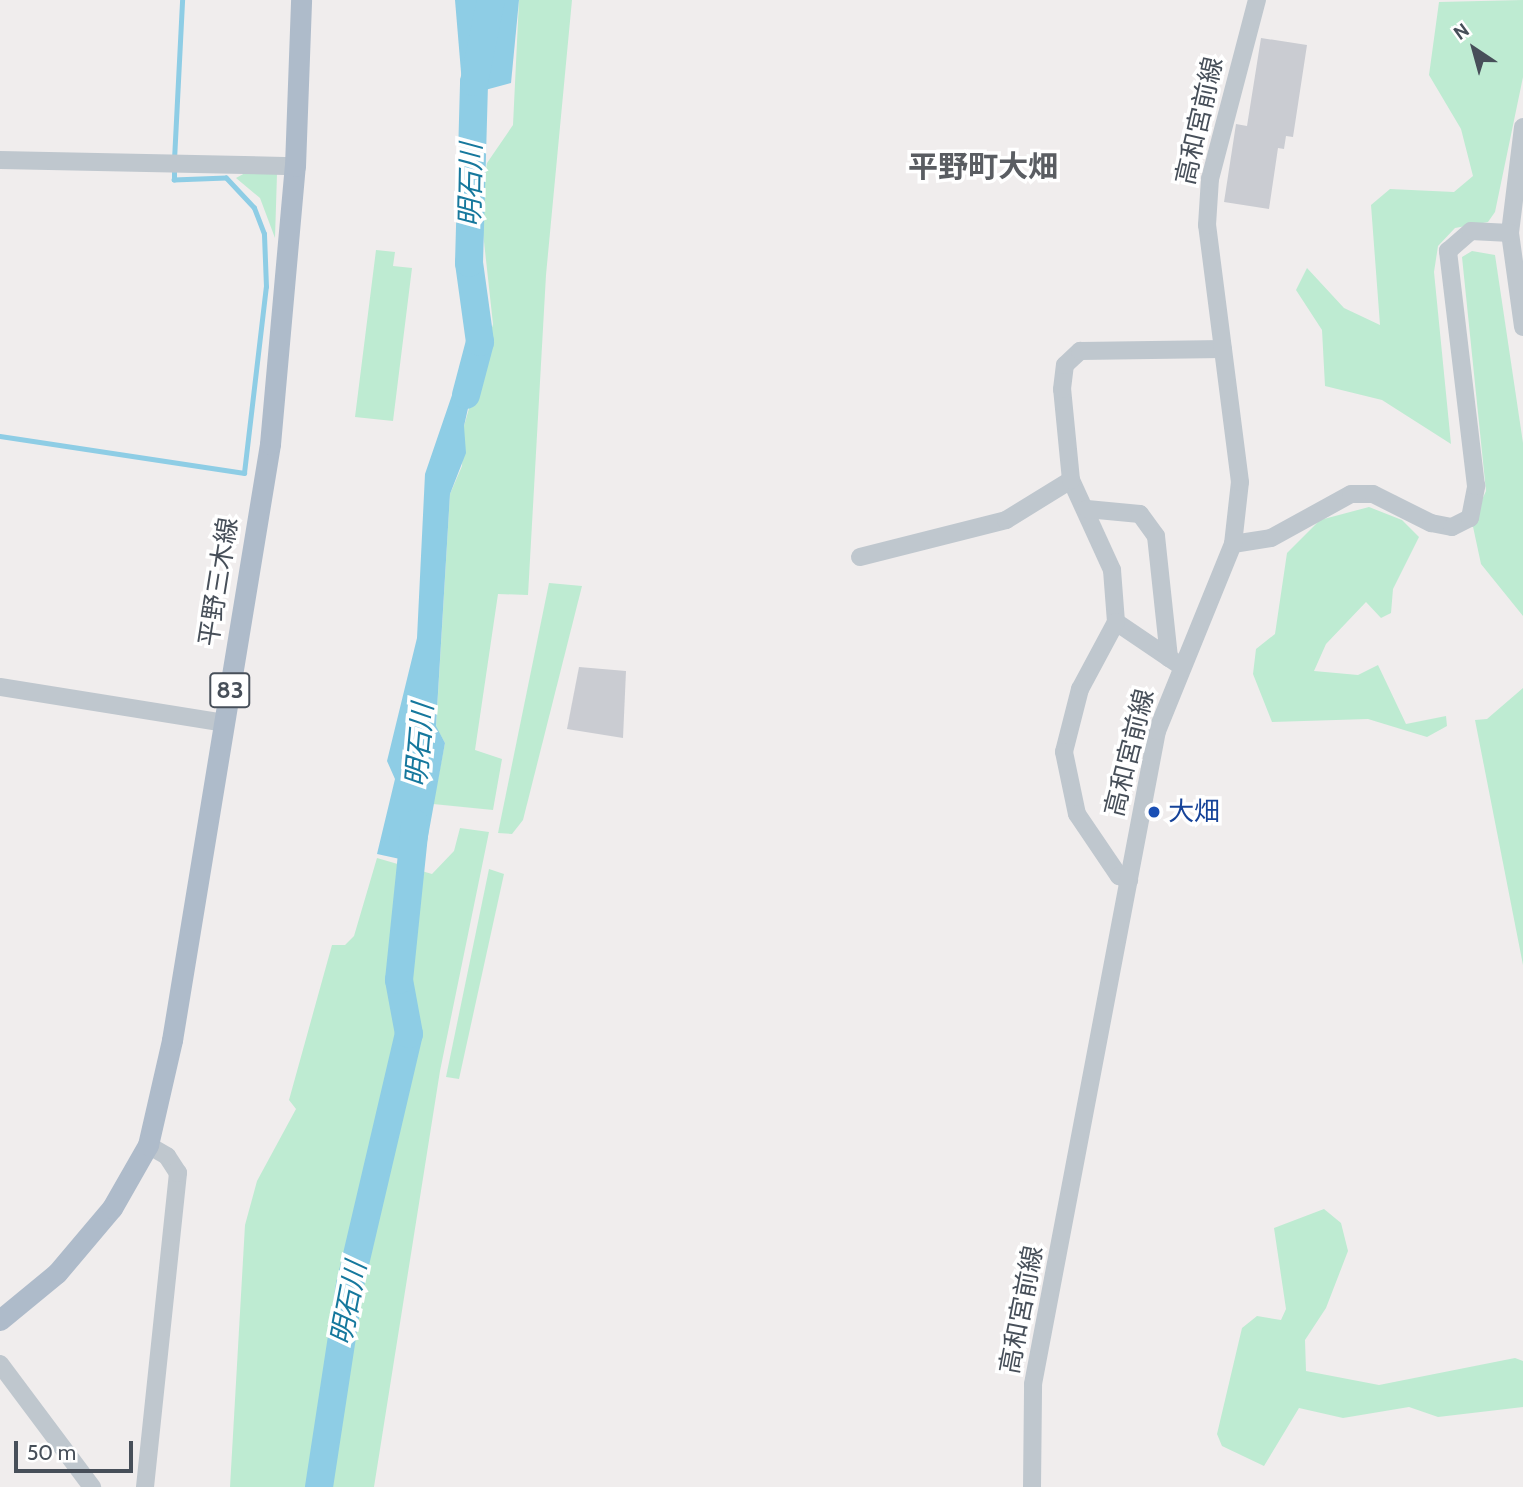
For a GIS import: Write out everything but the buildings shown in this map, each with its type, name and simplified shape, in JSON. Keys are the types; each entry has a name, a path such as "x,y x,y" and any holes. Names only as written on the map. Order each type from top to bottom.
{"main road":[{"name":"平野三木線","path":"0,1320 92,1237 148,1145 172,1040 270,444 295,166 301,0"}],"street":[{"name":"高和宮前線","path":"1032,1487 1033,1384 1157,731 1175,662 1233,544 1240,482 1207,225 1210,179 1257,0"},
{"path":"1523,127 1510,233 1523,327"},
{"path":"0,160 295,166"},
{"path":"1233,544 1271,538 1351,494 1373,494 1431,523 1452,527 1469,518 1476,486 1446,261 1461,234 1510,233"},
{"path":"1129,880 1119,876 1077,814 1064,752 1080,689 1116,622 1112,570 1087,509 1071,480 1062,389 1065,365 1080,351 1223,349"},
{"path":"860,557 1006,520 1071,480"},
{"path":"1087,509 1140,514 1156,536 1175,662"},
{"path":"1116,622 1175,662"},
{"path":"0,687 224,723"},
{"path":"145,1487 178,1173 167,1156 148,1145"},
{"path":"0,1364 92,1487"}],"green space":[{"path":"519,0 572,0 546,275 528,595 498,594 475,750 502,759 493,810 433,804 445,743 436,727 450,494 462,466 464,426 493,324 480,205 487,163 513,125"},
{"path":"1523,0 1523,77 1495,212 1488,222 1455,228 1438,246 1434,272 1451,444 1382,400 1325,386 1322,330 1296,290 1307,268 1344,308 1380,325 1371,205 1390,189 1454,192 1473,176 1461,129 1429,75 1439,2"},
{"path":"247,172 277,174 275,238 260,198 236,178"},
{"path":"376,250 395,252 393,266 412,268 393,421 355,417"},
{"path":"1472,251 1495,255 1523,443 1523,616 1481,564 1472,522 1486,491 1462,257"},
{"path":"1369,507 1402,520 1419,537 1393,589 1391,613 1381,618 1366,602 1326,644 1314,671 1358,675 1378,665 1406,724 1446,716 1447,726 1427,737 1368,719 1272,722 1253,674 1256,649 1275,634 1287,553 1320,520"},
{"path":"549,583 582,586 523,820 512,834 498,833"},
{"path":"1523,688 1523,965 1475,720 1487,719"},
{"path":"460,828 489,832 440,1071 374,1487 230,1487 245,1225 257,1181 296,1109 289,1100 332,945 345,945 354,936 377,858 432,874 454,851"},
{"path":"489,869 504,874 459,1079 446,1077"},
{"path":"1324,1209 1341,1223 1348,1251 1326,1308 1305,1340 1306,1371 1379,1385 1515,1358 1523,1361 1523,1407 1438,1417 1409,1407 1343,1418 1299,1408 1264,1466 1222,1446 1217,1434 1242,1328 1257,1316 1281,1320 1286,1309 1274,1228"}],"water":[{"path":"455,0 519,0 511,83 463,96"},
{"path":"465,357 479,360 464,426 466,453 450,494 436,726 445,743 423,864 377,854 395,779 387,761 417,638 425,474"}],"waterway":[{"path":"174,160 182,0"},
{"name":"明石川","path":"466,395 480,342 469,263 474,82 491,0"},
{"path":"0,436 244,473 266,287 264,234 254,208 226,178 174,180 174,169"},
{"name":"明石川","path":"319,1487 350,1285 409,1034 399,980 415,824"}],"place":[{"name":"大畑","path":"1154,812"}],"district":[{"name":"平野町大畑","path":"983,167"}]}
